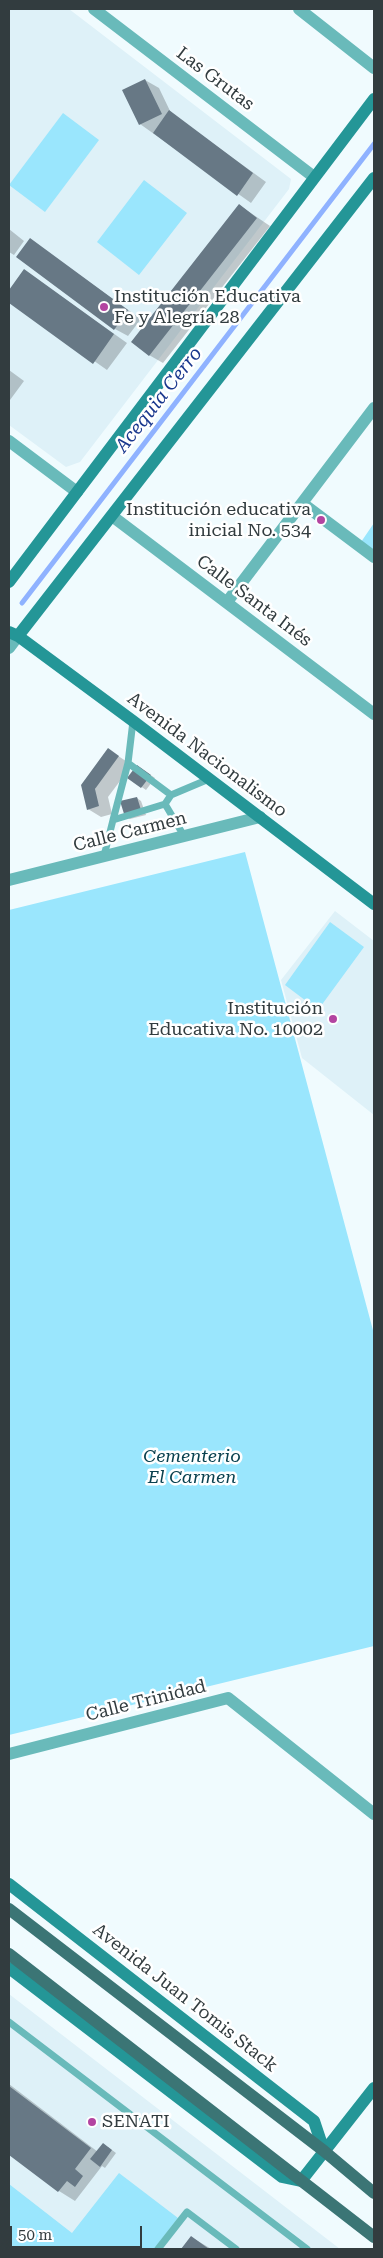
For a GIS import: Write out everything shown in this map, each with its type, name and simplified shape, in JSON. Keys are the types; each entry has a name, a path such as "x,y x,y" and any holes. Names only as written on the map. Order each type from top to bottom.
{"main road":[{"name":"Avenida Juan Tomis Stack","path":"9,1909 324,2151 374,2193"},
{"path":"9,1954 374,2237"}],"street":[{"name":"Las Grutas","path":"94,9 314,177"},
{"path":"299,9 374,68"},
{"path":"9,582 374,99"},
{"path":"9,648 13,634 112,516 374,178"},
{"path":"227,602 374,408"},
{"path":"9,441 76,492"},
{"path":"302,503 374,557"},
{"name":"Calle Santa Inés","path":"112,516 374,714"},
{"path":"9,622 13,634"},
{"name":"Avenida Nacionalismo","path":"13,634 133,721 374,904"},
{"name":"Calle Carmen","path":"9,880 260,818"},
{"name":"Calle Trinidad","path":"9,1754 228,1698 374,1814"},
{"name":"Avenida Juan Tomis Stack","path":"9,1884 314,2121 324,2151"},
{"path":"9,1968 282,2177 301,2181 374,2088"}],"lane":[{"path":"104,856 128,763 133,721"},
{"path":"128,763 171,795"},
{"path":"113,820 165,804 171,795 209,779"},
{"path":"165,804 184,836"},
{"path":"9,2022 307,2249"},
{"path":"158,2249 187,2212 236,2249"}],"shaded area":[{"name":"Institución Educativa Fe y Alegría 28","path":"9,9 69,9 291,179 289,189 80,462 66,467 9,425"},
{"name":"Institución Educativa No. 10002","path":"335,911 374,941 374,1115 302,1058 281,980"},
{"name":"SENATI","path":"9,1994 340,2249 9,2249"}],"green space":[{"path":"63,113 99,140 45,212 9,185"},
{"path":"144,180 187,213 139,275 97,242"},
{"path":"374,523 374,552 361,542"},
{"name":"Cementerio El Carmen","path":"245,852 374,1334 374,1646 9,1735 9,910"},
{"path":"330,922 364,947 318,1010 285,985"},
{"path":"119,2173 178,2218 154,2249 9,2249 9,2184 72,2233"}],"building":[{"path":"145,79 162,114 139,125 122,90"},
{"path":"169,110 253,173 237,196 153,133"},
{"path":"239,204 257,218 149,356 131,342"},
{"path":"30,238 128,310 114,330 16,257"},
{"path":"24,269 114,334 93,364 9,303 9,290"},
{"path":"108,748 119,756 95,789 99,806 87,810 81,785"},
{"path":"137,765 151,775 141,788 127,778"},
{"path":"137,797 142,813 125,817 120,801"},
{"path":"9,2086 91,2148 75,2169 83,2176 75,2187 67,2181 58,2192 9,2155"},
{"path":"103,2143 112,2150 100,2167 90,2159"},
{"path":"191,2236 209,2249 181,2249"}],"waterway":[{"name":"Acequia Cerro","path":"22,603 374,144"}],"place":[{"name":"Institución Educativa Fe y Alegría 28","path":"104,307"},
{"name":"Institución educativa inicial No. 534","path":"321,520"},
{"name":"Institución Educativa No. 10002","path":"333,1019"},
{"name":"SENATI","path":"92,2122"}]}
